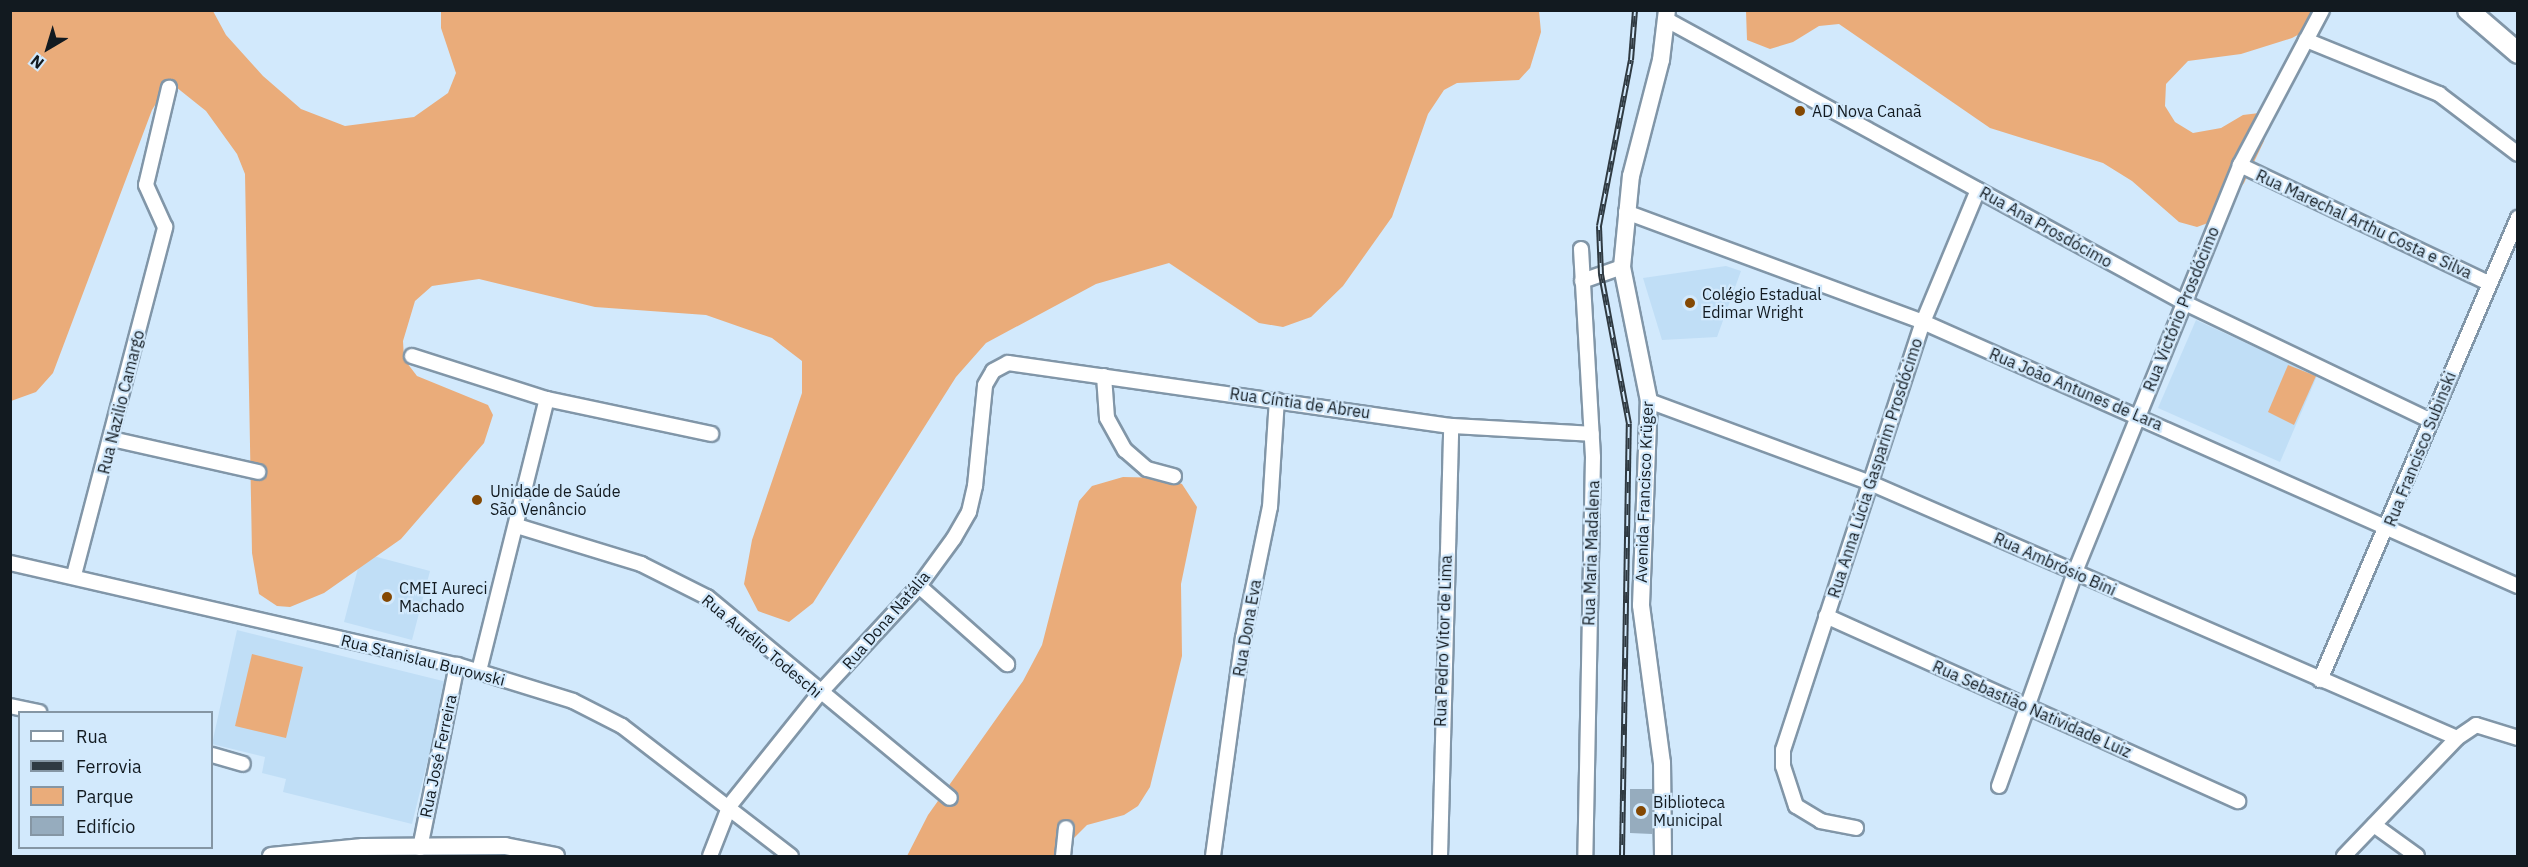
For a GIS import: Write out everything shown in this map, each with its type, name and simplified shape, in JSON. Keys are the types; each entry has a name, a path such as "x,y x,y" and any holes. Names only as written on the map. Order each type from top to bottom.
{"highway":[{"path":"2468,10 2517,53"}],"main road":[{"name":"Avenida Francisco Krüger","path":"1663,856 1662,763 1641,605 1649,401 1622,267 1626,212 1667,15"},
{"name":"Avenida Francisco Krüger","path":"1653,856 1662,835"},
{"path":"271,856 363,847 505,846 556,856"}],"street":[{"name":"Rua Victório Prosdócimo","path":"1999,786 2075,572 2240,165 2322,10"},
{"name":"Rua Ana Prosdócimo","path":"1667,15 1978,190 2185,303 2431,421"},
{"path":"2306,40 2439,94 2517,154"},
{"name":"Rua Nazilio Camargo","path":"74,575 112,439 165,227 146,185 169,88"},
{"name":"Rua Marechal Arthu Costa e Silva","path":"2240,165 2488,283"},
{"name":"Rua Anna Lúcia Gasparim Prosdócimo","path":"1856,828 1821,821 1796,806 1783,766 1783,750 1868,482 1923,322 1978,190"},
{"name":"Rua João Antunes de Lara","path":"1626,212 1923,322 2388,526 2517,586"},
{"name":"Rua Francisco Subinski","path":"2320,680 2388,526 2517,218"},
{"name":"Rua Maria Madalena","path":"1581,249 1592,434 1585,856"},
{"path":"1582,280 1622,267"},
{"path":"412,356 547,399 711,434"},
{"name":"Rua Cíntia de Abreu","path":"1008,363 1277,399 1451,426 1592,434"},
{"name":"Rua Dona Natália","path":"710,856 730,806 819,694 919,586 969,512 985,385 993,371 1008,363"},
{"path":"1104,376 1107,418 1125,450 1147,469 1174,476"},
{"path":"479,671 547,399"},
{"name":"Rua Dona Eva","path":"1213,856 1243,638 1270,507 1277,399"},
{"name":"Rua Ambrósio Bini","path":"1649,401 1868,482 2457,738"},
{"name":"Rua Pedro Vitor de Lima","path":"1440,856 1451,426"},
{"path":"112,439 258,472"},
{"name":"Rua Aurélio Todeschi","path":"517,526 641,564 707,597 819,694 950,798"},
{"name":"Rua Stanislau Burowski","path":"10,563 74,575 457,665 573,701 622,726 730,806 791,856"},
{"path":"919,586 1007,664"},
{"name":"Rua Sebastião Natividade Luiz","path":"1826,616 2238,801"},
{"name":"Rua José Ferreira","path":"420,848 457,665"},
{"path":"10,706 34,711"},
{"path":"2344,856 2457,738 2476,725 2517,738"},
{"path":"213,755 243,764"},
{"path":"2374,825 2417,856"},
{"path":"1063,856 1066,828"}],"shaded area":[{"name":"Colégio Estadual Edimar Wright","path":"1726,266 1741,271 1717,337 1662,340 1643,278"},
{"path":"2196,320 2317,376 2280,462 2158,408"},
{"name":"CMEI Aureci Machado","path":"362,553 430,571 412,640 344,622"},
{"path":"237,630 447,682 412,824 283,792 286,779 262,773 265,757 213,744"}],"green space":[{"path":"11,11 213,11 226,35 263,76 301,109 345,126 414,117 448,93 456,73 441,28 441,11 1539,11 1541,32 1530,68 1519,80 1457,83 1444,90 1428,114 1392,217 1343,286 1311,317 1283,327 1259,323 1169,263 1096,284 986,343 956,377 813,603 789,622 758,611 744,584 752,540 802,393 802,361 772,338 706,315 595,307 479,279 432,286 415,301 403,341 404,359 417,376 488,405 493,415 484,443 401,539 324,593 290,607 277,606 259,594 252,553 245,174 237,154 206,111 176,87 163,92 152,110 53,373 36,392 11,401"},
{"path":"1746,11 2314,11 2305,31 2292,38 2241,54 2188,61 2166,84 2165,106 2175,122 2193,133 2221,128 2243,115 2259,113 2267,122 2264,141 2244,183 2216,220 2197,227 2179,222 2132,181 2103,163 1990,128 1839,24 1819,26 1793,42 1770,49 1747,40"},
{"path":"2288,365 2316,376 2294,425 2268,412"},
{"path":"1123,477 1167,478 1182,484 1197,507 1181,584 1182,656 1150,787 1138,806 1124,815 1087,825 1070,842 1064,856 907,856 928,815 1023,681 1042,645 1079,501 1092,486"},
{"path":"252,654 303,667 286,738 235,726"}],"building":[{"name":"Biblioteca Municipal","path":"1630,789 1652,789 1652,834 1630,833"}],"railway":[{"path":"1622,856 1629,424 1601,274 1599,226 1631,60 1635,10"}],"place":[{"name":"AD Nova Canaã","path":"1800,111"},
{"name":"Colégio Estadual Edimar Wright","path":"1690,303"},
{"name":"Unidade de Saúde São Venâncio","path":"477,500"},
{"name":"CMEI Aureci Machado","path":"387,597"},
{"name":"Biblioteca Municipal","path":"1641,811"}]}
